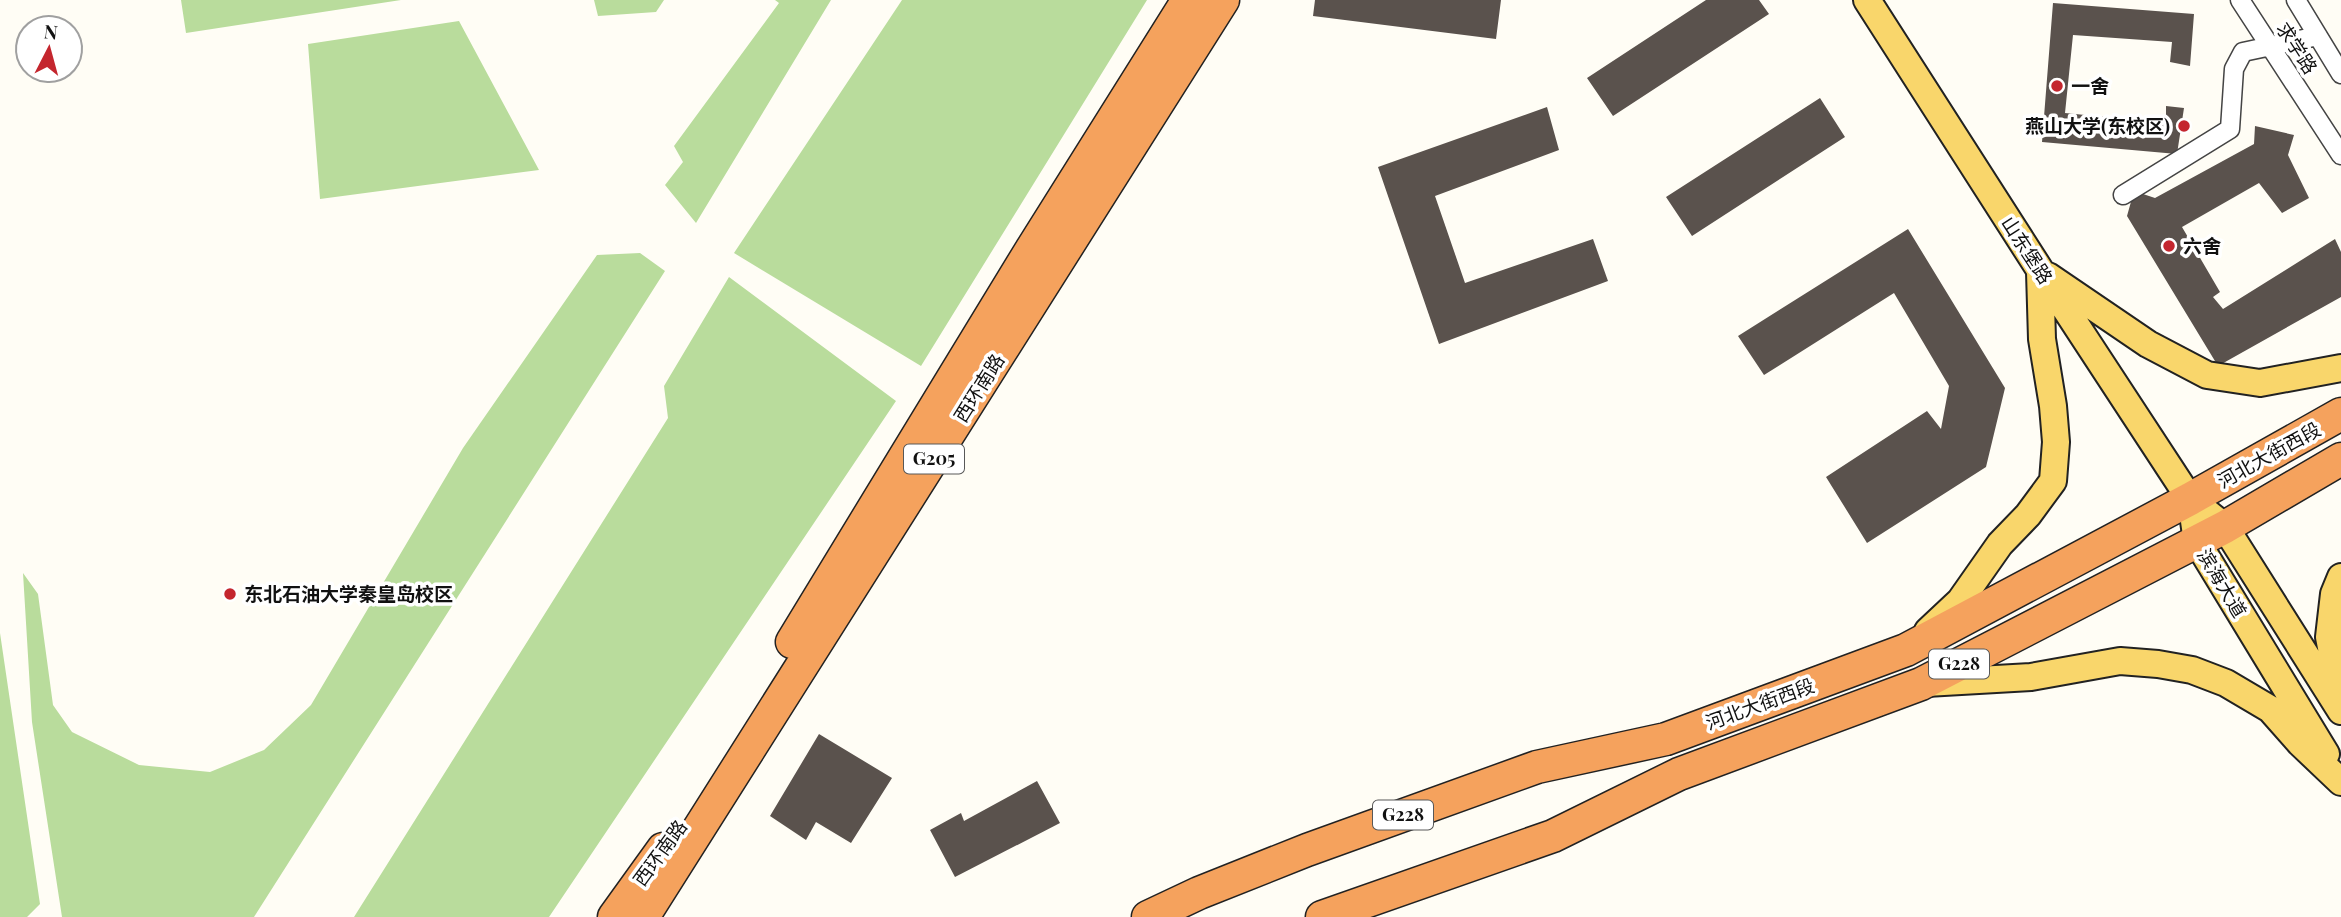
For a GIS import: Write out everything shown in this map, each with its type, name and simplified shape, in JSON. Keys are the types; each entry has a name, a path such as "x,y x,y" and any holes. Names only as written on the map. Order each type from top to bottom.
{"highway":[{"name":"西环南路","path":"614,917 687,816 1031,250 1188,0"},
{"name":"西环南路","path":"643,917 1223,0"},
{"name":"河北大街西段","path":"1148,917 1199,893 1307,850 1537,767 1666,739 1906,650 2190,499 2341,414"},
{"name":"河北大街西段","path":"1322,917 1553,836 1679,774 1921,684 2197,542 2341,460"}],"main road":[{"name":"山东堡路","path":"1867,0 2039,270 2190,499"},
{"path":"2039,270 2148,344 2207,375 2260,383 2341,368"},
{"path":"1906,650 1961,601 2000,544 2028,515 2053,481 2056,442 2042,339 2039,270"},
{"name":"滨海大道","path":"2190,499 2225,527 2341,711"},
{"name":"滨海大道","path":"2190,499 2197,542 2341,781"},
{"path":"2341,577 2334,594 2329,637 2341,699"},
{"path":"1921,684 2031,677 2120,661 2192,670 2226,682 2270,709 2300,743 2341,781"}],"street":[{"name":"求学路","path":"2240,0 2341,155"},
{"path":"2296,0 2341,74"},
{"path":"2123,195 2230,128 2234,69 2243,52 2318,36"}],"green space":[{"path":"181,0 401,0 186,33"},
{"path":"594,0 664,0 656,12 598,16"},
{"path":"775,0 831,0 696,223 665,185 683,162 674,146 779,3"},
{"path":"902,0 1147,0 921,366 734,253"},
{"path":"459,21 539,170 320,199 308,44"},
{"path":"640,253 665,271 254,917 62,917 32,722 23,573 38,594 53,705 72,732 139,765 210,772 264,750 311,705 463,448 597,255"},
{"path":"729,277 896,401 549,917 354,917 668,418 664,386"},
{"path":"0,633 40,904 27,917 0,917"}],"building":[{"path":"1315,0 1501,0 1496,39 1313,16"},
{"path":"1706,0 1759,0 1769,14 1613,116 1587,78"},
{"name":"一舍","path":"2053,3 2194,14 2190,66 2170,62 2172,42 2073,35 2065,113 2166,123 2166,106 2184,108 2177,154 2042,142"},
{"path":"1820,98 1845,137 1692,236 1666,197"},
{"path":"1547,107 1559,150 1435,196 1465,283 1593,239 1608,281 1439,344 1378,167"},
{"name":"六舍","path":"2255,126 2294,135 2288,155 2309,198 2282,213 2259,183 2182,227 2220,292 2213,297 2223,309 2335,239 2341,252 2341,297 2218,366 2127,216 2134,191 2155,198 2254,144"},
{"path":"1908,229 2005,388 1986,467 1867,543 1826,477 1927,411 1941,429 1949,386 1894,293 1764,375 1738,336"},
{"path":"819,734 892,778 851,843 816,822 806,840 770,816"},
{"path":"1037,781 1060,823 955,877 930,830 961,813 964,821"}],"place":[{"name":"一舍","path":"2057,86"},
{"name":"燕山大学(东校区)","path":"2184,126"},
{"name":"六舍","path":"2169,246"},
{"name":"东北石油大学秦皇岛校区","path":"230,594"}]}
